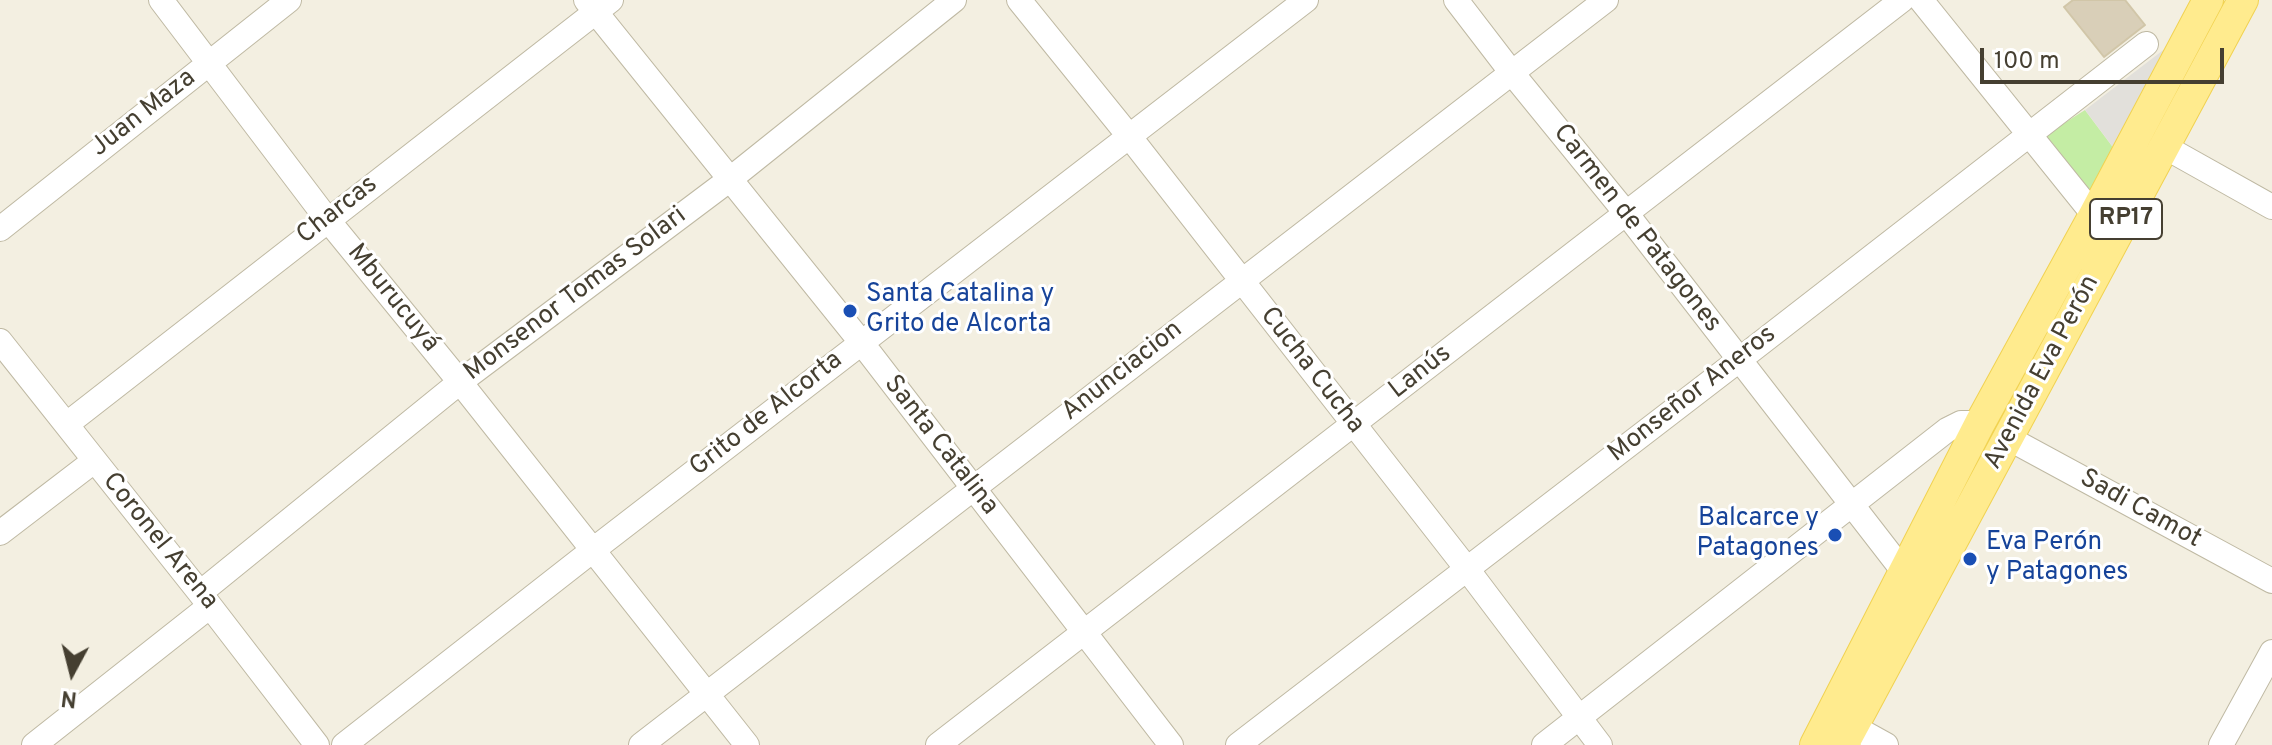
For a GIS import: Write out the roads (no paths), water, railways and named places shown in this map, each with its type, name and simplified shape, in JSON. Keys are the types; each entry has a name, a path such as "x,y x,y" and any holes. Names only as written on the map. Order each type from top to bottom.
{"main road":[{"name":"Avenida Eva Perón","path":"1842,729 1904,572 1980,423 2208,0"},
{"name":"Avenida Eva Perón","path":"1815,745 1842,729 2008,438 2243,0"}],"street":[{"name":"Mburucuyá","path":"161,0 327,219 747,745"},
{"name":"Juan Maza","path":"0,229 289,0"},
{"name":"Monsenor Tomas Solari","path":"34,745 460,382 729,180 954,0"},
{"name":"Cucha Cucha","path":"1019,0 1467,569 1600,745"},
{"name":"Grito de Alcorta","path":"344,745 1306,0"},
{"name":"Carmen de Patagones","path":"1456,0 1626,213 1904,572"},
{"name":"Anunciacion","path":"641,745 1606,0"},
{"name":"Lanús","path":"938,745 1902,0"},
{"path":"1921,0 2094,215"},
{"name":"Santa Catalina","path":"597,4 729,180 861,342 1171,745"},
{"name":"Charcas","path":"67,424 597,4"},
{"name":"Monseñor Aneros","path":"1238,745 2146,44"},
{"path":"2165,147 2272,207"},
{"name":"Coronel Arena","path":"0,341 317,745"},
{"path":"1544,745 1947,430 1961,423 1980,423"},
{"name":"Sadi Camot","path":"2008,438 2272,581"},
{"path":"0,533 94,461"},
{"path":"2221,745 2272,652"},
{"path":"1842,729 1886,745"}],"place":[{"name":"Santa Catalina y Grito de Alcorta","path":"850,311"},
{"name":"Balcarce y Patagones","path":"1835,535"},
{"name":"Eva Perón y Patagones","path":"1970,559"}]}
